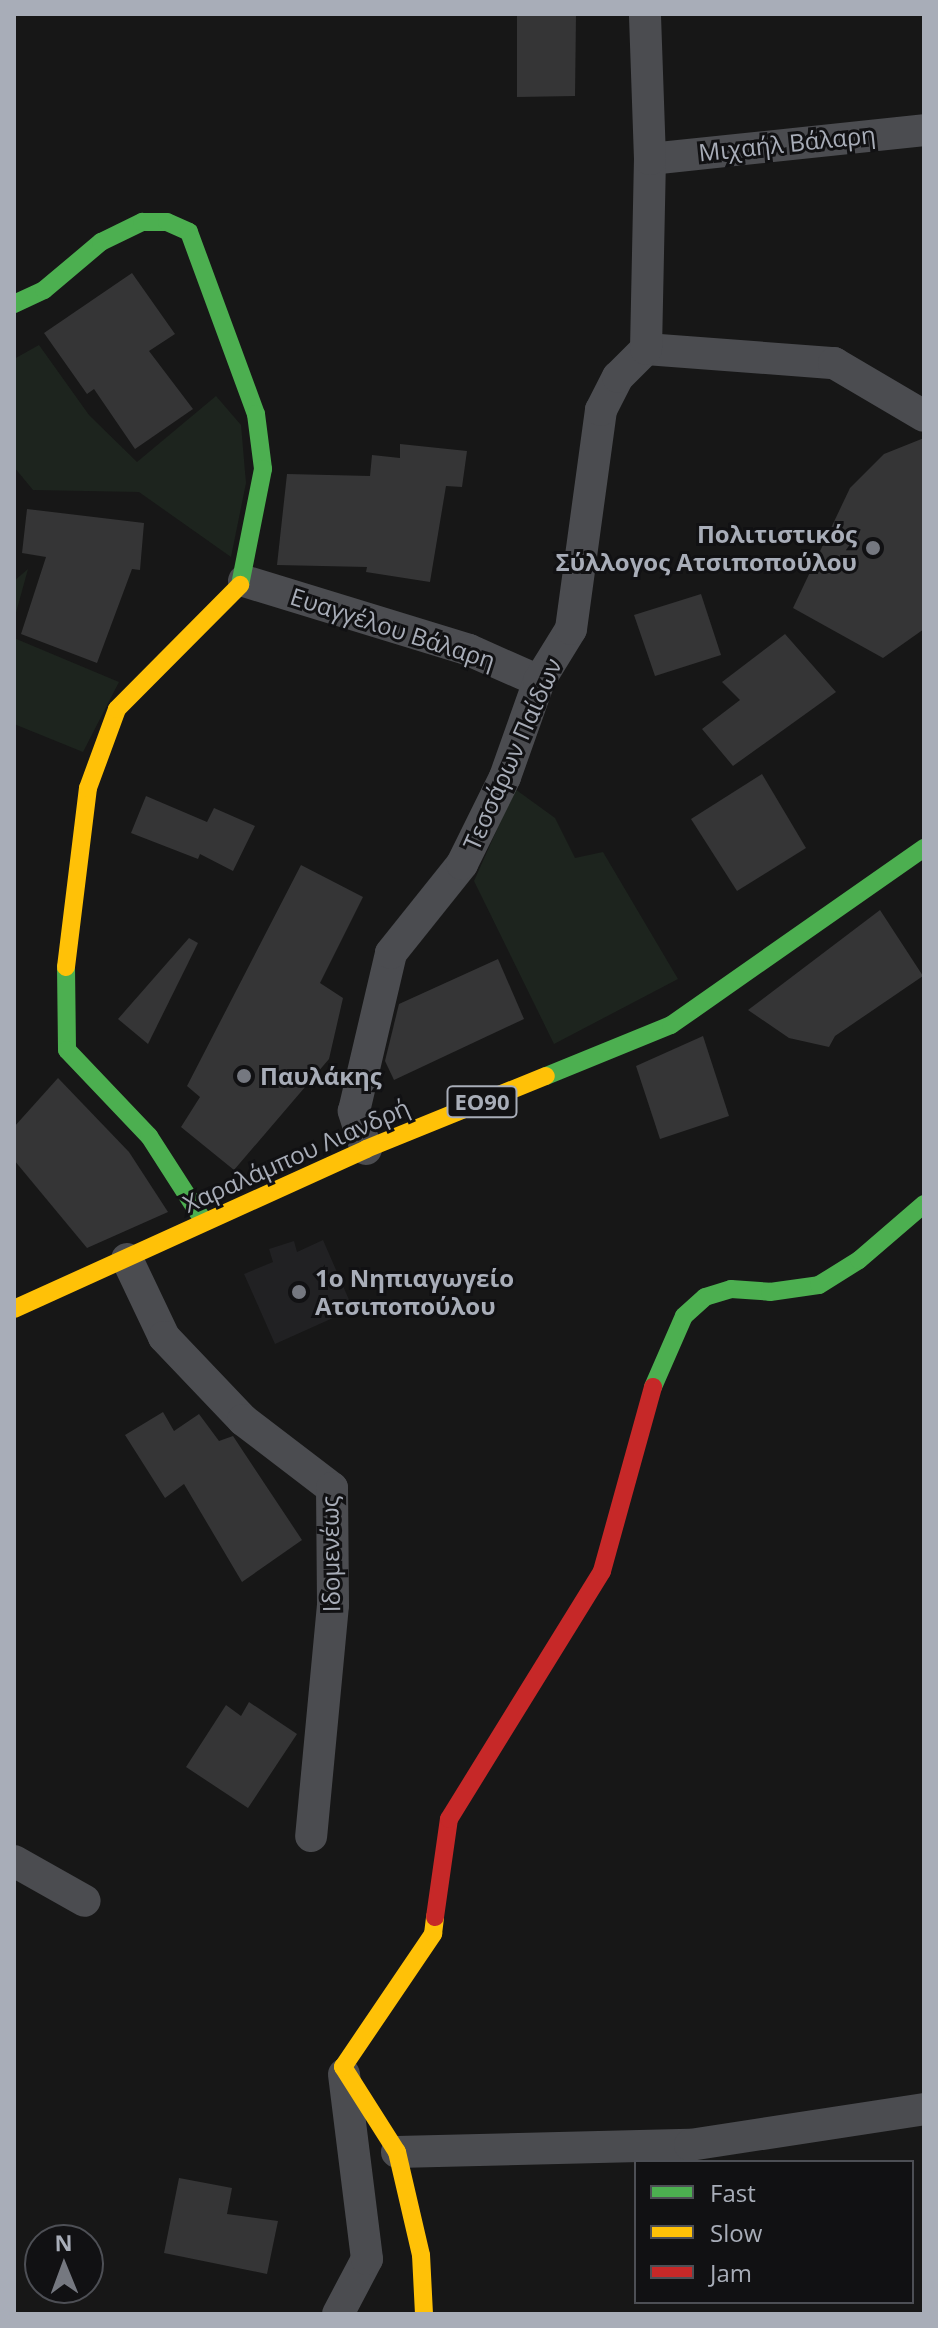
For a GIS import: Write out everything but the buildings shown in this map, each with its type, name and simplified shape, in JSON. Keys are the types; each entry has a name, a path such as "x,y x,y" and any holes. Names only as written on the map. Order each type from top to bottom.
{"street":[{"path":"645,14 650,159 646,349 834,363 924,416"},
{"name":"Μιχαήλ Βάλαρη","path":"650,159 924,130"},
{"path":"14,304 44,290 101,242 142,222 167,222 189,232 256,414 263,469 244,581 117,709 88,788 75,916 66,949 67,1050 149,1136 203,1220"},
{"name":"Τεσσάρων Παίδων","path":"366,1149 354,1111 391,953 462,864 505,777 539,681 571,629 601,410 618,377 646,349"},
{"name":"Ευαγγέλου Βάλαρη","path":"244,581 469,650 539,681"},
{"name":"Χαραλάμπου Λιανδρή","path":"14,1309 127,1259 203,1220 366,1149 671,1025 924,848"},
{"path":"338,2314 367,2259 343,2067 433,1934 449,1819 602,1571 658,1371 684,1316 705,1297 731,1289 770,1292 819,1285 859,1260 924,1204"},
{"name":"Ιδομενέως","path":"127,1259 164,1337 243,1420 332,1488 333,1605 311,1836"},
{"path":"14,1861 85,1901"},
{"path":"343,2067 397,2152 421,2255 424,2314"},
{"path":"397,2152 690,2145 924,2109"}],"shaded area":[{"path":"39,345 89,415 137,462 216,396 241,425 246,483 231,557 139,492 33,490 14,467 14,359"},
{"path":"28,569 14,620 14,581"},
{"path":"14,638 119,682 83,752 14,724"},
{"path":"515,789 555,818 575,858 603,852 678,979 554,1044 474,881"},
{"name":"1ο Νηπιαγωγείο Ατσιποπούλου","path":"323,1240 353,1309 275,1344 244,1274 273,1262 269,1249 294,1241 297,1252"}],"traffic: fast":[{"path":"14,304 44,290 101,242 142,222 167,222 189,232 256,414 263,469 240,585"},
{"path":"546,1076 671,1025 924,848"},
{"path":"66,967 67,1050 149,1136 203,1220"},
{"path":"653,1387 684,1316 705,1297 731,1289 770,1292 819,1285 859,1260 924,1204"}],"traffic: slow":[{"path":"66,967 88,788 117,709 240,585"},
{"path":"14,1309 366,1149 546,1076"},
{"path":"424,2314 421,2255 397,2152 343,2067 433,1934 435,1917"}],"traffic: jam":[{"path":"435,1917 449,1819 602,1571 653,1387"}],"place":[{"name":"Πολιτιστικός Σύλλογος Ατσιποπούλου","path":"873,548"},
{"name":"Παυλάκης","path":"244,1076"},
{"name":"1ο Νηπιαγωγείο Ατσιποπούλου","path":"299,1292"}]}
